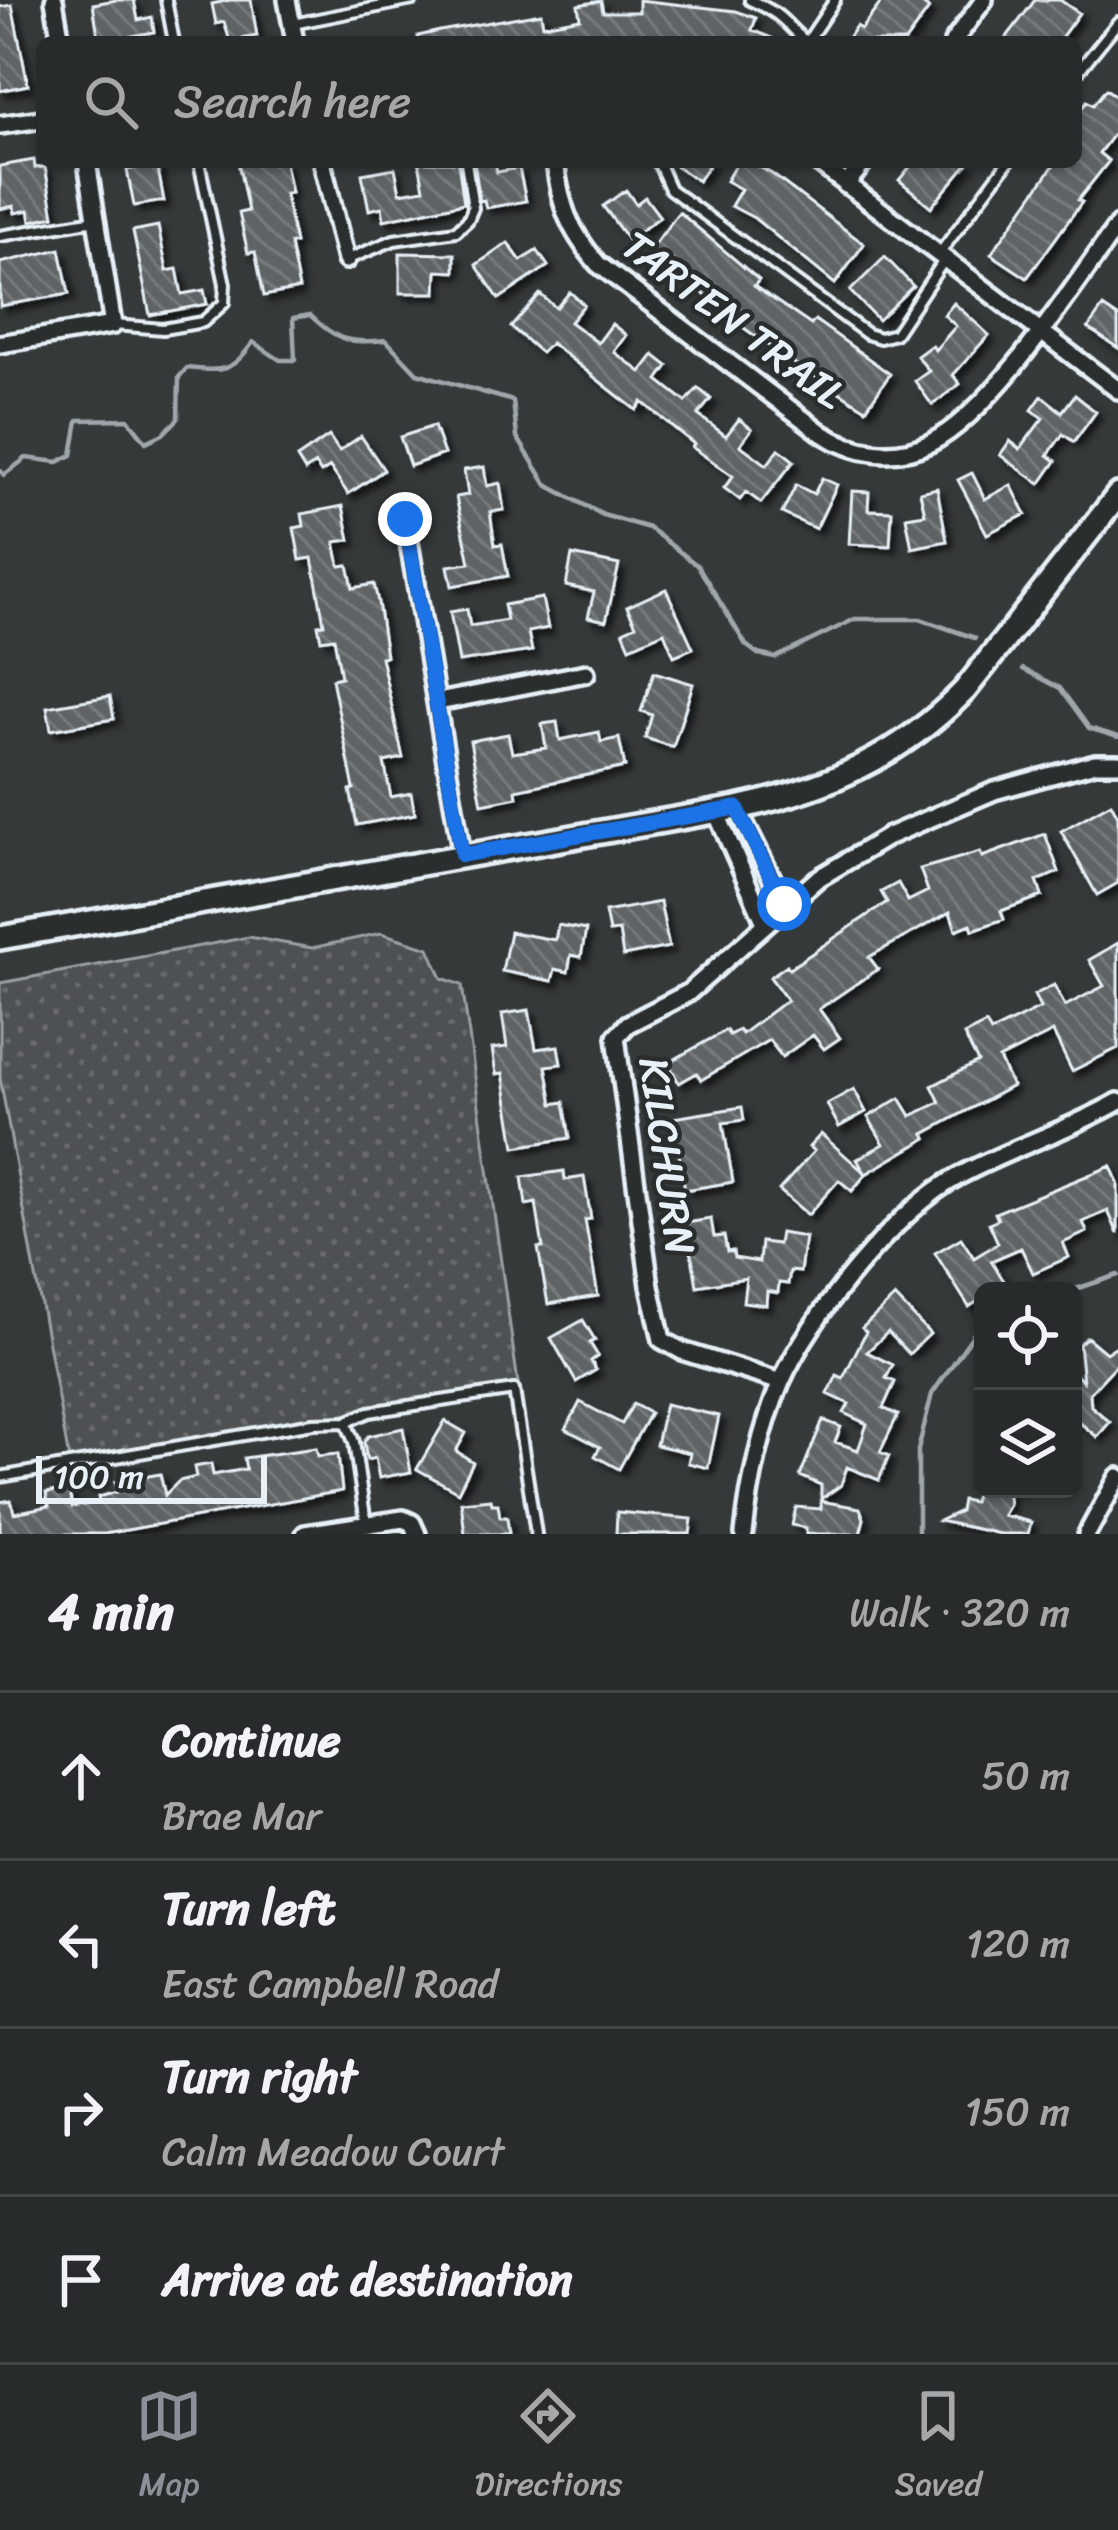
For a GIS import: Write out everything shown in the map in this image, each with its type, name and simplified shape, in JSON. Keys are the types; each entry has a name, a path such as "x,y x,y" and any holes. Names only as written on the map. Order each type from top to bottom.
{"main road":[{"path":"0,938 727,810 818,786 868,766 941,714 994,656 1118,494"}],"street":[{"path":"54,0 60,36"},
{"path":"286,0 294,33"},
{"path":"957,36 984,0"},
{"path":"0,125 36,120"},
{"path":"0,344 112,325 88,168"},
{"path":"323,168 346,260"},
{"name":"TARTEN TRAIL","path":"557,168 561,208 575,236 598,264 823,434 858,452 891,453 927,445 954,428 1041,332 1118,225"},
{"path":"825,168 1118,390"},
{"path":"846,185 859,168"},
{"path":"405,519 462,855"},
{"path":"437,702 586,673"},
{"path":"727,810 765,922 846,860 936,812 1095,763 1118,763"},
{"path":"727,810 784,904"},
{"name":"KILCHURN","path":"765,922 688,993 628,1024 616,1037 658,1332 668,1346 781,1382"},
{"path":"744,1534 750,1492 781,1382 846,1281 896,1223 926,1196 961,1175 1118,1102"},
{"path":"1088,1534 1118,1477"},
{"path":"308,1534 403,1519 415,1528"}],"lane":[{"path":"166,0 173,36"},
{"path":"294,33 413,0"},
{"path":"750,0 783,14 800,36"},
{"path":"811,36 835,0"},
{"path":"1082,67 1118,22"},
{"path":"112,325 163,329 203,322 224,303 201,168"},
{"path":"346,260 394,240 456,231 472,208 467,168"},
{"path":"661,168 670,189 867,334 880,338 895,334 1004,168"},
{"path":"0,236 96,220"},
{"path":"0,1478 514,1390 536,1534"},
{"path":"346,1422 354,1442 366,1523"}],"shaded area":[{"path":"381,933 429,948 442,978 462,985 518,1383 70,1465 0,1078 0,983 249,937 312,948"}],"building":[{"path":"134,0 138,20 152,17 154,32 98,36 93,4"},
{"path":"251,0 257,36 228,36 224,22 216,24 212,4"},
{"path":"639,0 736,11 756,18 752,30 766,36 418,36 541,13 543,25 580,18 578,5 601,1 603,12 639,12"},
{"path":"883,0 917,0 929,9 909,36 849,36 856,26 861,29"},
{"path":"1035,0 1060,0 1079,13 1062,36 1008,36"},
{"path":"12,5 28,85 0,91 0,7"},
{"path":"1106,89 1118,98 1118,128 1099,153 1109,161 1027,278 991,254 1052,168 1082,168 1082,108 1087,101 1093,105"},
{"path":"34,160 35,168 45,168 54,216 31,221 29,210 0,209 0,166"},
{"path":"158,168 164,201 134,206 127,170"},
{"path":"239,168 286,168 291,193 285,194 295,243 290,244 299,289 264,296 255,252 248,253 239,213 248,211"},
{"path":"395,168 400,193 424,189 420,168 459,168 464,203 384,220 382,207 369,210 362,174"},
{"path":"475,168 496,168 497,172 519,168 526,201 486,208 484,200 480,201"},
{"path":"679,168 707,168 698,181"},
{"path":"734,168 761,168 864,244 835,284 754,218 731,206 741,189 726,181"},
{"path":"909,168 964,168 931,207 899,180"},
{"path":"626,190 636,204 645,197 660,217 628,240 603,206"},
{"path":"679,212 759,280 754,286 811,325 815,320 890,374 866,409 787,359 726,315 683,274 680,277 648,253"},
{"path":"158,226 167,271 177,269 182,294 204,290 207,304 150,315 133,231"},
{"path":"508,243 521,261 537,250 548,266 499,299 476,265"},
{"path":"60,249 69,294 0,306 0,263"},
{"path":"400,253 455,254 455,272 437,271 436,293 400,293"},
{"path":"885,257 913,286 878,320 850,291"},
{"path":"570,292 584,305 570,322 598,343 612,324 626,335 614,352 641,372 654,355 668,366 658,380 686,402 698,388 711,399 698,415 726,436 739,419 752,429 740,445 767,465 779,449 794,461 761,503 746,492 740,500 724,488 733,476 642,402 636,410 551,343 541,353 511,327 540,294 556,308"},
{"path":"954,303 989,335 953,375 960,384 932,405 915,381 929,371 917,356 932,345 935,350 956,326 944,315"},
{"path":"1103,307 1118,317 1118,348 1088,328"},
{"path":"1075,395 1096,412 1074,442 1063,434 1048,455 1056,461 1040,484 1000,455 1010,441 1020,449 1043,418 1032,410 1042,396 1062,412"},
{"path":"434,426 444,454 410,466 400,437"},
{"path":"329,436 339,451 361,436 384,470 348,494 330,467 321,473 315,464 305,471 297,458"},
{"path":"484,467 487,486 500,483 504,510 490,512 495,545 502,544 508,576 452,586 448,566 470,563 456,497 468,495 464,470"},
{"path":"972,473 985,499 1011,485 1026,514 987,534 958,480"},
{"path":"822,478 837,485 816,529 782,513 796,485 814,494"},
{"path":"937,488 947,541 912,548 906,517 925,514 920,492"},
{"path":"852,491 869,492 868,510 892,511 890,546 849,544"},
{"path":"343,506 350,540 335,542 340,566 348,565 353,588 374,584 378,602 386,656 381,657 403,758 384,762 391,797 411,793 415,814 357,825 332,679 341,677 334,638 321,640 318,625 324,624 312,558 300,560 294,528 304,526 302,514"},
{"path":"572,555 619,565 606,621 588,617 594,592 566,586"},
{"path":"666,589 693,648 674,656 664,632 630,647 623,631 636,625 627,607"},
{"path":"542,598 548,628 528,632 532,651 459,662 450,612 467,609 470,626 507,620 504,605"},
{"path":"654,672 693,684 673,747 645,738 652,715 641,711"},
{"path":"110,696 114,719 51,730 47,707"},
{"path":"557,722 560,740 599,732 601,742 619,738 625,767 516,790 517,797 482,804 470,741 508,734 512,753 546,748 542,724"},
{"path":"1111,803 1118,816 1118,883 1097,895 1061,831"},
{"path":"1045,834 1059,872 1037,881 1042,896 1001,911 1004,919 973,930 971,924 956,930 950,912 869,957 878,969 819,1009 840,1038 824,1049 813,1035 782,1057 769,1040 701,1080 697,1073 679,1083 668,1063 726,1030 729,1035 739,1030 742,1034 787,1000 770,977 887,902 881,892 898,883 908,901 928,891 920,869 980,852 982,857"},
{"path":"660,902 669,947 623,956 619,931 609,932 605,912"},
{"path":"558,925 586,930 581,957 571,955 568,972 555,969 552,981 502,971 510,932 555,940"},
{"path":"1118,943 1118,1048 1072,1071 1053,1032 999,1059 1012,1086 924,1134 927,1138 866,1174 852,1191 839,1180 808,1215 779,1190 814,1151 809,1147 821,1134 865,1173 857,1159 884,1144 868,1117 900,1098 911,1116 940,1102 932,1086 978,1062 964,1035 986,1024 991,1032 1040,1008 1034,995 1054,985 1065,1006 1104,986 1089,960"},
{"path":"529,1010 536,1049 558,1046 561,1064 546,1066 553,1104 564,1102 570,1138 515,1147 503,1073 496,1074 492,1049 507,1047 502,1014"},
{"path":"854,1089 866,1112 839,1127 827,1104"},
{"path":"742,1107 744,1120 723,1123 733,1182 685,1190 673,1118"},
{"path":"1111,1166 1118,1183 1118,1234 1108,1211 1083,1222 1087,1232 1063,1243 1069,1257 1033,1273 1021,1248 991,1261 1005,1282 974,1282 974,1304 969,1307 935,1253 961,1238 974,1258 998,1243 989,1223 998,1219 995,1213"},
{"path":"564,1171 565,1180 584,1177 591,1219 585,1220 598,1296 548,1304 536,1203 526,1205 522,1177"},
{"path":"711,1219 714,1237 724,1236 727,1252 733,1251 734,1258 759,1262 761,1242 778,1244 780,1233 805,1237 800,1272 790,1271 788,1284 779,1283 778,1293 767,1291 766,1305 743,1302 746,1278 697,1286 686,1223"},
{"path":"895,1297 930,1334 909,1354 888,1332 867,1352 893,1365 886,1378 895,1382 883,1408 898,1415 880,1452 889,1456 879,1480 847,1467 841,1485 821,1499 821,1485 800,1476 823,1420 841,1427 835,1442 858,1450 867,1424 844,1413 849,1404 828,1394 837,1375 843,1378 866,1332 862,1328"},
{"path":"583,1320 598,1356 591,1361 596,1370 576,1382 551,1338"},
{"path":"1087,1337 1106,1353 1118,1345 1118,1363 1090,1393 1091,1406 1110,1422 1097,1437 1082,1424 1082,1341"},
{"path":"580,1402 622,1424 633,1404 650,1413 619,1469 595,1456 600,1447 566,1429"},
{"path":"665,1404 719,1416 708,1468 688,1463 690,1453 656,1445"},
{"path":"445,1421 466,1433 456,1451 473,1462 458,1492 417,1469"},
{"path":"403,1428 411,1472 379,1478 375,1458 367,1460 364,1442 368,1436"},
{"path":"316,1448 318,1456 338,1454 342,1491 105,1534 0,1534 0,1502 11,1500 14,1513 49,1506 46,1493 69,1489 72,1507 99,1502 98,1497 117,1492 115,1482 160,1474 165,1495 179,1481 196,1477 194,1467 211,1464 213,1475 246,1469 244,1458"},
{"path":"974,1498 1008,1498 1003,1515 1031,1522 1028,1534 1000,1534 939,1521 960,1511 962,1500 973,1502"},
{"path":"491,1499 498,1504 500,1517 507,1517 509,1534 465,1534 461,1502"},
{"path":"821,1501 860,1508 864,1519 860,1534 806,1534 806,1528 792,1525 796,1507 821,1509"},
{"path":"617,1512 692,1519 690,1534 616,1534"}],"waterway":[{"path":"0,470 4,475 26,458 58,462 72,455 78,420 128,419 146,442 163,434 178,419 179,377 187,368 226,368 253,342 280,360 295,360 293,318 310,315 344,339 386,340 417,373 513,401 517,437 547,485 603,515 649,528 698,566 746,645 758,654 775,658 855,619 920,619 975,638"},
{"path":"1023,669 1060,688 1089,728 1118,737"},
{"path":"1082,1287 1118,1275"},
{"path":"918,1534 918,1450 932,1394 974,1333"}],"route":[{"path":"405,519 462,855 737,808 784,904"}]}
